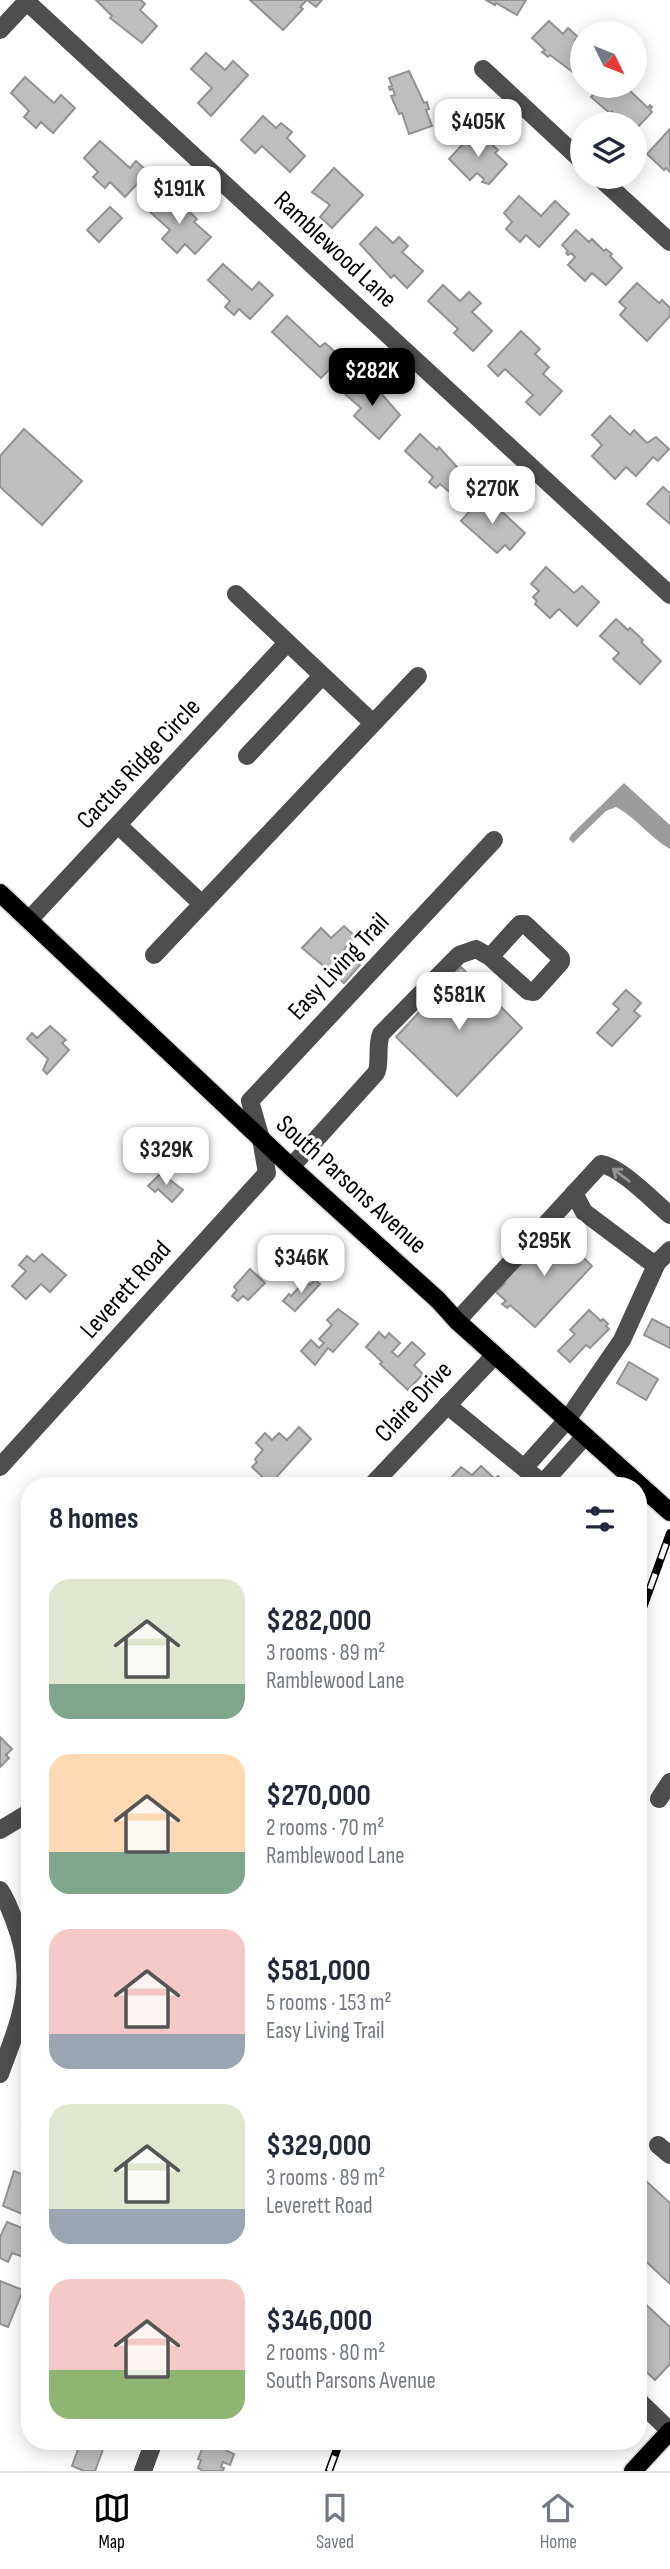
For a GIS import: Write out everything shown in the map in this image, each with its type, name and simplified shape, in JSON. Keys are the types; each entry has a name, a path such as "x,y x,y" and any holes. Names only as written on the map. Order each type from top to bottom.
{"main road":[{"name":"South Parsons Avenue","path":"0,893 291,1167 438,1300 457,1321 631,1477"},
{"name":"South Parsons Avenue","path":"647,1491 670,1512"},
{"path":"633,2471 670,2431"}],"street":[{"path":"0,30 28,1"},
{"name":"Ramblewood Lane","path":"28,1 670,595"},
{"path":"483,69 570,150"},
{"path":"612,189 670,242"},
{"path":"236,594 373,723"},
{"name":"Cactus Ridge Circle","path":"29,920 287,643"},
{"path":"247,756 322,676"},
{"path":"154,955 418,676"},
{"path":"118,825 202,904"},
{"name":"Easy Living Trail","path":"261,1139 250,1101 494,840"},
{"path":"291,1167 376,1073 379,1068 377,1044 382,1034 459,955 476,949 490,957 528,991 534,992 561,962 561,958 525,924 520,924 490,957"},
{"name":"Leverett Road","path":"0,1467 267,1173 261,1139"},
{"path":"457,1321 601,1164 608,1165 670,1216"},
{"path":"525,1467 567,1420 622,1340 664,1256 643,1257 584,1212 574,1193"},
{"name":"Claire Drive","path":"380,1477 495,1355"},
{"path":"447,1405 536,1477"},
{"path":"551,1477 585,1436"},
{"path":"659,1799 670,1782"},
{"path":"0,1830 21,1817"},
{"path":"0,1890 21,1940"},
{"path":"0,2074 21,2014"},
{"path":"647,2409 670,2431"},
{"path":"143,2471 151,2450"}],"shaded area":[{"path":"624,783 670,825 670,849 616,807 606,811 573,843 569,839"}],"building":[{"path":"96,0 141,0 145,4 140,10 157,26 142,43 110,18 112,16"},
{"path":"250,0 307,0 300,7 303,9 283,30"},
{"path":"307,0 322,0 316,7"},
{"path":"486,0 526,0 517,15"},
{"path":"549,21 563,34 568,28 570,70 542,52 545,50 532,38"},
{"path":"206,53 225,70 233,61 248,75 211,116 198,103 212,88 191,69"},
{"path":"409,71 424,103 427,102 429,109 426,110 432,126 409,134 402,113 399,114 391,96 395,95 393,89 390,90 389,87 392,86 389,78"},
{"path":"25,77 54,103 61,95 75,108 53,133 41,122 36,128 24,117 29,111 11,93"},
{"path":"592,98 638,98 648,108 650,105 652,107 652,112 647,117 647,112 609,112"},
{"path":"263,116 276,128 281,123 292,132 287,138 305,156 290,172 262,146 255,153 241,140"},
{"path":"670,129 670,172 666,168 664,170 647,154"},
{"path":"476,130 498,150 495,153 507,164 489,184 482,182 484,179 477,173 470,180 449,159"},
{"path":"100,141 130,168 136,161 148,172 125,197 110,182 105,188 93,177 98,172 84,158"},
{"path":"334,168 363,195 332,228 320,217 330,205 312,192"},
{"path":"165,194 179,207 181,204 197,219 194,222 211,237 195,254 185,244 177,253 162,239 170,230 149,211"},
{"path":"519,196 541,216 555,201 569,214 539,247 526,235 520,242 506,229 512,222 504,213"},
{"path":"110,207 122,218 99,242 87,230"},
{"path":"376,227 393,243 399,237 408,246 402,252 423,271 407,288 394,275 391,278 360,244"},
{"path":"576,230 589,242 592,239 604,251 606,249 622,268 606,285 592,273 585,281 568,265 575,257 571,253 568,255 562,245"},
{"path":"223,264 252,290 259,282 273,295 250,319 239,309 234,315 225,307 230,301 208,280"},
{"path":"637,283 659,303 662,300 670,308 670,316 647,341 620,315 626,308 619,302"},
{"path":"443,285 460,301 469,292 481,303 472,312 492,331 473,351 454,333 458,329 428,301"},
{"path":"287,316 320,347 325,343 341,357 321,378 272,332"},
{"path":"521,331 540,349 535,354 549,367 543,374 562,391 540,415 526,402 533,395 505,369 498,376 488,366"},
{"path":"360,378 377,393 379,391 400,415 379,439 354,416 361,408 345,394"},
{"path":"610,416 630,435 634,430 647,443 656,437 669,449 658,461 653,457 636,476 626,467 615,479 592,456 602,445 592,435"},
{"path":"24,429 82,481 42,525 0,487 0,456"},
{"path":"420,434 437,450 439,447 467,478 452,494 440,484 436,488 429,482 433,477 405,451"},
{"path":"663,487 670,493 670,524 647,504"},
{"path":"485,496 525,533 510,550 505,545 497,553 461,521 468,510"},
{"path":"546,567 574,593 582,586 599,602 577,626 559,609 550,618 535,604 537,601 533,597 539,591 531,584"},
{"path":"616,619 643,640 641,642 661,661 640,684 613,659 619,653 600,636"},
{"path":"344,926 355,936 344,950 360,965 344,983 302,948 321,928 331,938"},
{"path":"461,967 522,1028 457,1096 396,1037"},
{"path":"626,990 641,1003 634,1011 640,1016 612,1046 597,1033 619,1009 613,1004"},
{"path":"50,1026 66,1040 62,1043 69,1050 47,1074 43,1070 48,1059 27,1039 32,1033 37,1038"},
{"path":"161,1173 183,1190 172,1202 158,1189 155,1192 148,1186"},
{"path":"566,1227 571,1231 566,1236 571,1240 568,1243 592,1266 535,1327 510,1305 507,1308 502,1304 506,1301 496,1292 544,1238 554,1230 558,1235"},
{"path":"42,1254 66,1275 50,1292 41,1284 26,1299 12,1286 26,1271 19,1265 27,1256 34,1262"},
{"path":"250,1269 265,1283 248,1300 243,1296 238,1301 232,1296 237,1290 234,1287"},
{"path":"315,1280 320,1284 295,1311 283,1301 305,1281 310,1285"},
{"path":"338,1309 358,1324 333,1352 328,1348 315,1365 301,1351 311,1340 319,1348 324,1343 319,1339 332,1325 327,1320"},
{"path":"589,1310 601,1321 603,1319 609,1329 590,1348 586,1345 570,1362 558,1351 575,1334 570,1330"},
{"path":"652,1319 670,1328 670,1348 644,1335"},
{"path":"379,1332 385,1338 389,1333 400,1343 392,1352 398,1357 412,1342 425,1354 414,1365 423,1374 408,1390 366,1347"},
{"path":"629,1362 658,1379 646,1400 617,1383"},
{"path":"299,1427 311,1439 276,1477 263,1477 252,1467 263,1450 256,1443 265,1433 272,1440 279,1433 287,1440"},
{"path":"481,1466 493,1477 452,1477 461,1467 472,1475"},
{"path":"0,1737 12,1749 6,1755 9,1758 0,1767"},
{"path":"14,2171 21,2174 21,2214 3,2206"},
{"path":"647,2182 670,2203 670,2284 647,2262"},
{"path":"7,2222 21,2227 21,2256 12,2253 8,2262 0,2258 0,2237"},
{"path":"0,2281 21,2289 21,2295 8,2327 0,2324"},
{"path":"647,2305 670,2327 670,2364 655,2380 647,2372"},
{"path":"78,2450 103,2450 95,2471 84,2471 72,2466"},
{"path":"202,2450 227,2450 234,2454 230,2465 223,2462 223,2471 203,2471 198,2468 201,2460 198,2459"}],"railway":[{"path":"647,1597 670,1533"},
{"path":"329,2471 337,2450"}]}
